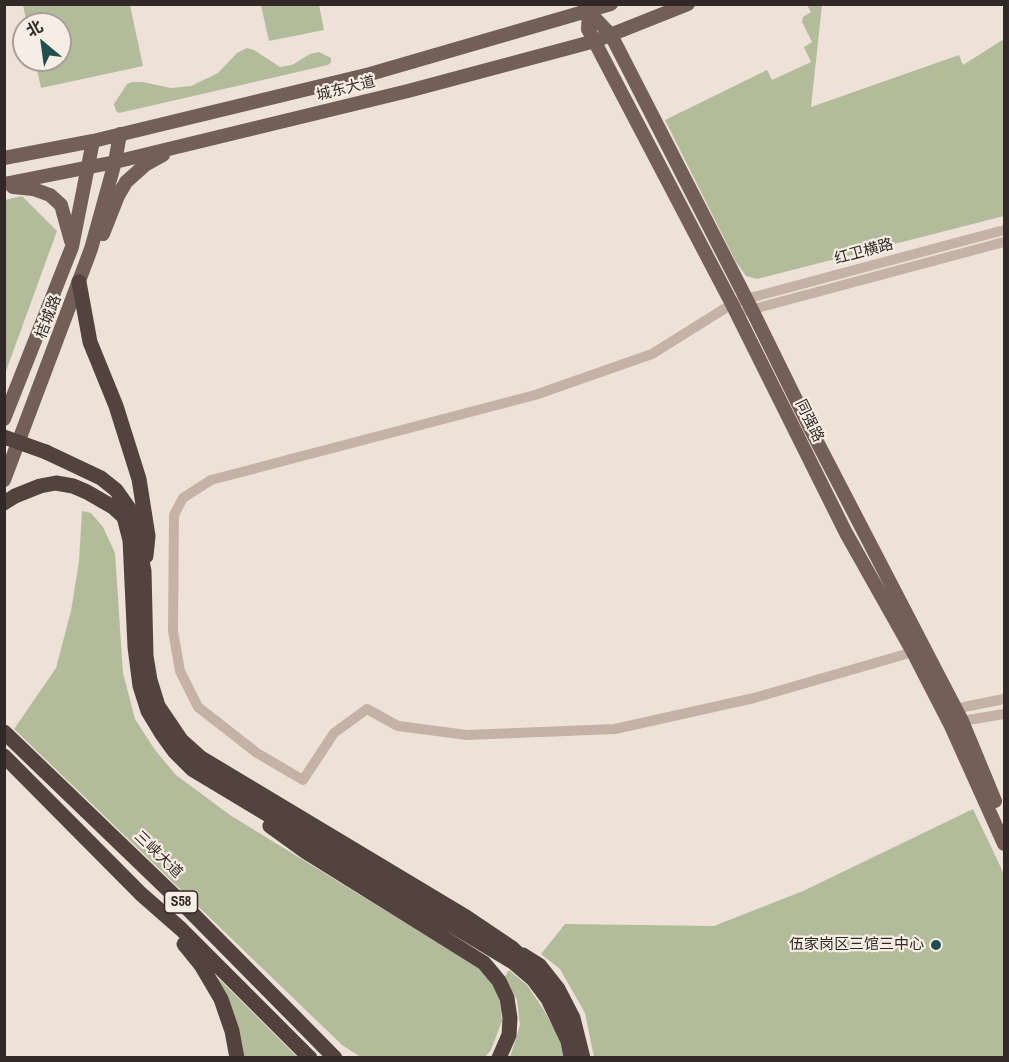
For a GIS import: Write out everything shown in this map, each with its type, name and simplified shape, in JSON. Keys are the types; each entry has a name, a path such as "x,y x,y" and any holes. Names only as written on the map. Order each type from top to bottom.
{"highway":[{"path":"79,282 90,342 116,406 139,479 148,536 144,570 146,656 158,706 181,740 201,758 466,917 512,948 543,977 554,992 568,1018 581,1058"},
{"path":"4,437 88,477 100,484 118,503 130,540 135,647 140,686 148,711 175,752 192,769 306,852 484,963 499,981 507,998 510,1018 508,1035 499,1058"},
{"path":"4,443 101,478 122,498 132,516 144,570"},
{"path":"4,503 39,486 56,483 73,486 87,492 113,507 124,517"},
{"name":"三峡大道","path":"4,732 187,908 331,1054 341,1058"},
{"name":"S58","path":"10,761 141,894 181,929 310,1058"},
{"path":"192,769 513,962 533,979 548,999 568,1041 571,1058"},
{"path":"141,894 201,965 221,999 232,1031 237,1058"}],"main road":[{"name":"城东大道","path":"4,157 93,141 370,74 586,7 611,4"},
{"name":"城东大道","path":"4,185 115,162 408,91 595,41 688,4"},
{"name":"同强路","path":"586,7 611,35 749,304 1005,826"},
{"name":"同强路","path":"586,7 588,29 735,309 846,533 913,652 953,716 1005,844"},
{"name":"桔城路","path":"4,480 91,249 115,162 120,134"},
{"name":"桔城路","path":"4,419 72,247 93,141"},
{"path":"79,282 126,182 145,165 177,147"},
{"path":"4,185 33,189 50,195 61,205 72,247"}],"street":[{"name":"红卫横路","path":"913,652 754,698 615,729 466,735 398,726 367,710 334,733 303,780 257,753 198,707 180,671 173,631 174,515 183,498 211,480 535,395 652,354 735,309 749,304 1005,230"},
{"name":"红卫横路","path":"749,304 1005,242"},
{"path":"953,716 1005,699"},
{"path":"953,716 1005,714"}],"green space":[{"path":"23,5 130,5 143,66 41,88 38,72 72,72 72,12 24,12"},
{"path":"261,5 319,5 324,30 269,41"},
{"path":"807,5 822,5 811,107 959,55 963,65 1004,39 1004,216 757,279 746,276 736,262 665,120 767,70 772,80 811,62 804,47 812,42 802,22 803,17 811,12"},
{"path":"247,48 280,67 292,65 310,54 319,52 331,58 331,62 328,65 119,113 116,111 114,104 127,84 143,82 171,88 191,86 218,73 237,53"},
{"path":"22,196 57,231 5,374 5,200"},
{"path":"82,511 91,513 103,527 115,553 123,673 135,719 155,750 176,775 230,815 487,973 499,996 502,1021 491,1050 485,1057 362,1058 342,1045 14,729 56,668 71,611 79,561"},
{"path":"973,809 1004,874 1004,1057 594,1057 585,1013 560,969 541,954 565,924 714,926 803,891"},
{"path":"210,970 297,1057 242,1057"},
{"path":"509,970 527,985 542,1007 560,1039 563,1057 510,1057 520,1025 517,1000 504,978"}],"place":[{"name":"伍家岗区三馆三中心","path":"936,945"}]}
